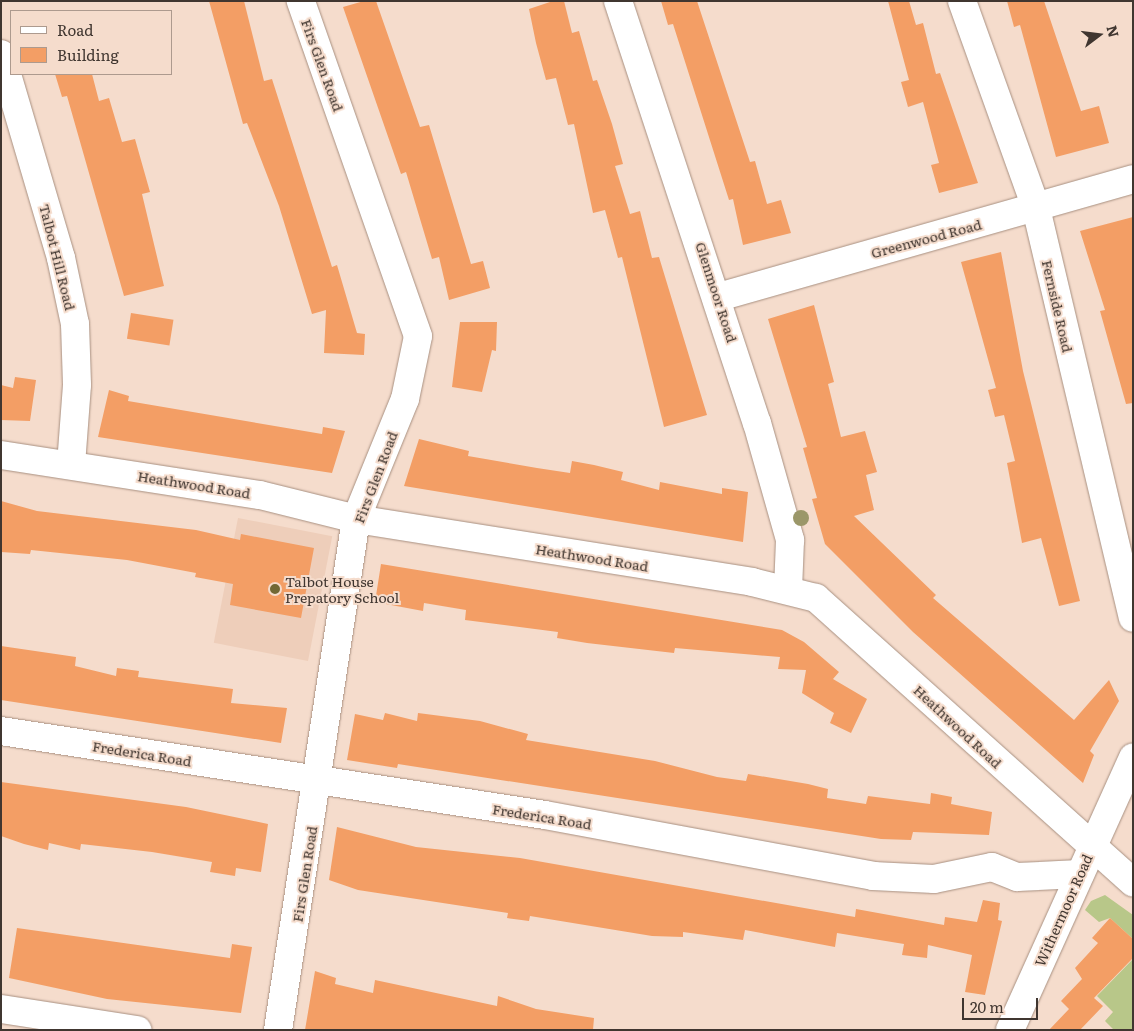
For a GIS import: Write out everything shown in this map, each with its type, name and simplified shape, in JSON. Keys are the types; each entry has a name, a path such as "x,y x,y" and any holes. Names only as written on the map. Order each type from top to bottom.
{"street":[{"name":"Firs Glen Road","path":"278,1030 320,781 356,519 405,399 418,336 301,1"},
{"name":"Glenmoor Road","path":"618,1 719,298 790,540 788,589"},
{"name":"Fernside Road","path":"962,1 1036,208 1133,618"},
{"name":"Talbot Hill Road","path":"1,54 61,258 75,324 77,385 71,464"},
{"name":"Greenwood Road","path":"719,298 1133,179"},
{"name":"Heathwood Road","path":"1,455 71,464 260,495 356,519 788,589 816,598 1133,882"},
{"name":"Frederica Road","path":"1,731 545,815 873,876 934,879 992,867 1016,877 1080,874"},
{"name":"Withermoor Road","path":"1010,1030 1133,758"},
{"path":"1,1009 138,1030"}],"shaded area":[{"name":"Talbot House Prepatory School","path":"238,518 332,536 308,661 214,643"}],"green space":[{"path":"1105,895 1133,915 1133,939 1110,918 1099,922 1085,910 1091,901"},
{"path":"1133,959 1133,1030 1114,1030 1105,1021 1113,1012 1097,996"}],"building":[{"path":"209,1 244,1 264,81 272,79 332,267 337,265 357,333 365,334 364,355 324,353 326,310 312,314 279,206 247,123 243,124"},
{"path":"364,1 376,1 420,127 429,125 471,264 483,261 490,288 449,300 439,257 432,259 406,172 401,174 343,7"},
{"path":"553,1 564,1 572,33 579,31 593,81 597,80 612,124 623,164 615,166 630,214 640,211 652,258 659,257 707,415 664,427 622,257 618,258 605,210 593,213 574,124 568,125 556,78 546,80 536,43 529,9"},
{"path":"661,1 697,1 750,162 755,161 767,204 781,200 791,233 743,245 733,199 729,200 673,24 668,25"},
{"path":"888,1 909,1 916,25 923,23 936,74 940,73 978,183 939,193 931,165 939,163 923,102 908,107 901,82 909,80"},
{"path":"1007,1 1044,1 1081,111 1099,106 1109,143 1056,157 1020,25 1014,27"},
{"path":"55,75 92,75 99,101 109,98 122,142 135,139 150,192 142,194 164,286 124,296 67,96 62,97"},
{"path":"1133,217 1133,403 1126,404 1100,311 1105,310 1080,231"},
{"path":"1001,252 1023,371 1080,601 1059,606 1041,538 1022,543 1007,463 1015,461 1004,415 995,417 988,390 996,388 961,262"},
{"path":"814,305 834,382 828,384 841,437 865,431 877,472 866,475 874,510 854,516 936,595 933,598 1074,720 1109,680 1119,701 1090,751 1094,755 1083,783 913,632 825,544 812,499 817,498 803,448 807,447 768,319"},
{"path":"131,313 173,320 169,345 127,339"},
{"path":"460,322 497,322 496,351 492,350 482,392 452,387"},
{"path":"15,377 36,380 30,421 1,420 1,385 13,388"},
{"path":"109,390 129,396 128,401 322,434 323,427 345,431 332,473 98,437"},
{"path":"419,439 469,451 468,456 570,473 572,461 594,465 623,472 621,480 659,490 660,482 722,494 722,488 748,492 743,542 404,486"},
{"path":"1,501 37,511 196,530 240,540 241,534 314,548 301,618 230,605 233,584 195,577 196,573 127,560 31,550 30,554 1,552"},
{"path":"381,564 782,630 804,642 839,672 833,679 867,699 851,733 830,723 834,713 802,693 806,670 778,669 780,657 675,648 674,653 587,643 557,638 558,632 465,620 466,610 424,603 423,611 375,602"},
{"path":"1,646 76,657 75,666 116,676 117,668 139,671 138,677 233,689 231,703 287,708 281,743 1,700"},
{"path":"385,713 417,721 418,713 480,721 528,734 526,740 655,761 717,777 746,781 748,774 808,784 828,789 827,798 866,804 868,796 930,804 931,793 952,797 951,804 992,812 989,835 913,832 911,840 881,839 398,764 397,768 347,760 355,714 383,720"},
{"path":"1,782 186,807 268,824 261,872 236,868 235,876 210,872 212,862 152,852 81,844 80,850 49,843 48,850 24,844 1,836"},
{"path":"337,827 416,847 520,858 855,917 856,909 944,925 945,917 977,922 983,900 1000,903 998,920 1002,921 985,995 965,992 972,955 928,945 927,958 902,955 904,944 837,933 835,947 745,930 743,940 683,932 683,937 652,936 530,916 529,921 507,918 508,913 358,890 329,880"},
{"path":"1110,918 1133,939 1133,958 1094,998 1103,1006 1080,1030 1049,1030 1069,1009 1061,1001 1082,979 1075,968 1098,943 1092,938"},
{"path":"17,928 230,958 232,944 252,947 241,1013 107,999 9,978"},
{"path":"315,971 336,978 335,984 373,993 375,980 497,1006 498,996 536,1009 594,1018 593,1030 305,1030"}],"place":[{"name":"Talbot House Prepatory School","path":"275,589"}]}
